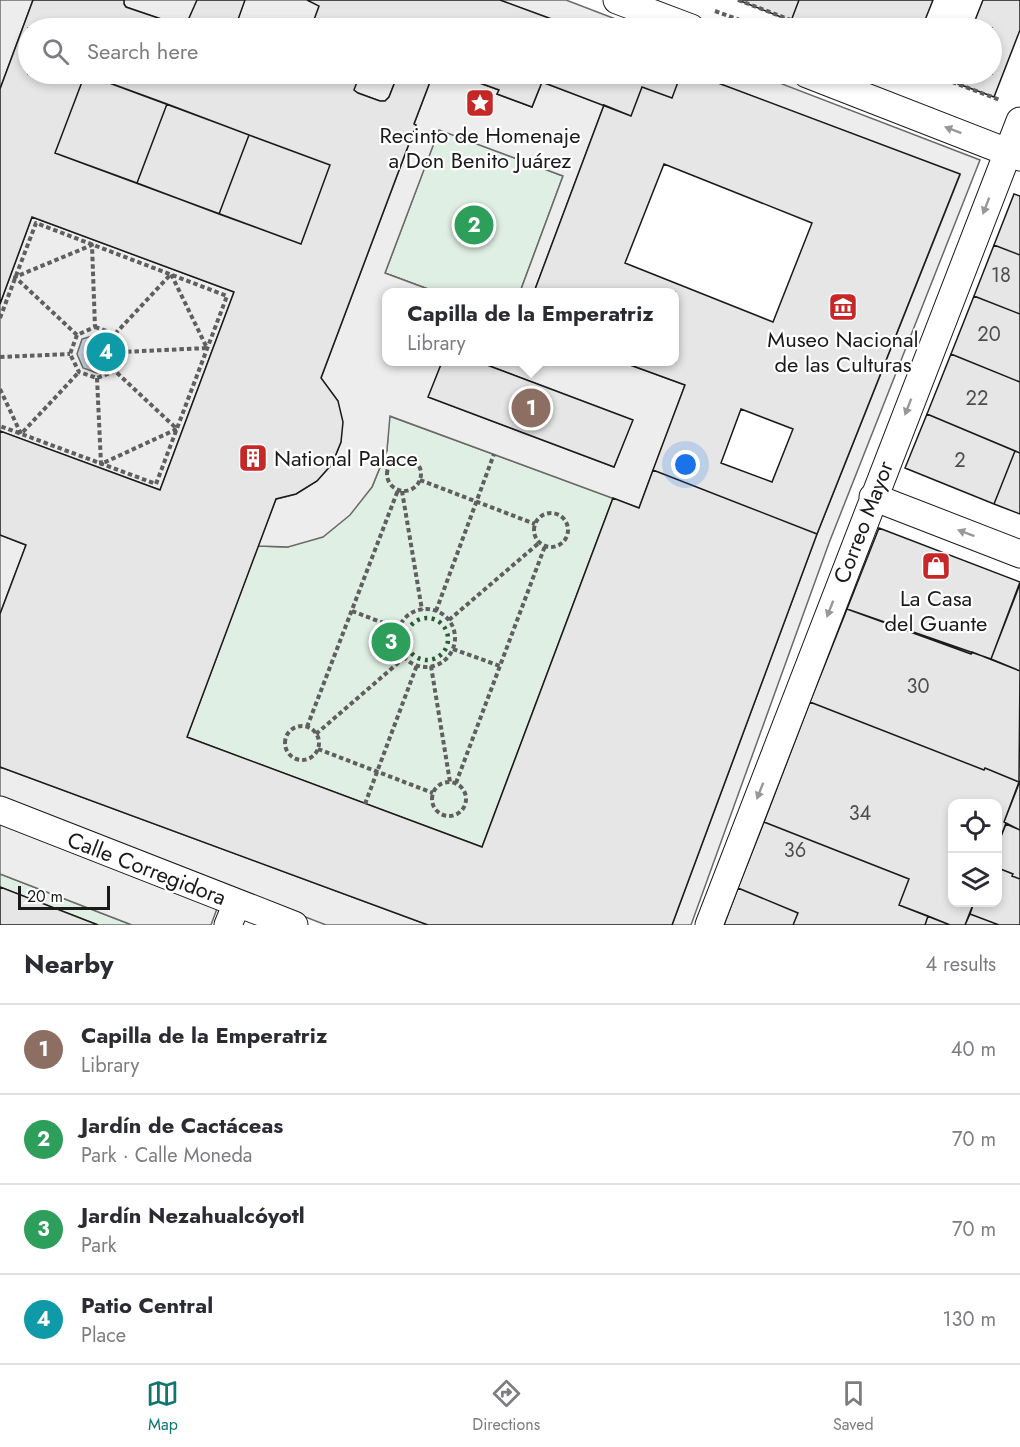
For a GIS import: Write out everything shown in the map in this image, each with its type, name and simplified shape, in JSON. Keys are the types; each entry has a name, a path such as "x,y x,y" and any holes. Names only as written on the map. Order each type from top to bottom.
{"street":[{"path":"617,0 665,18"},
{"path":"833,84 1014,154"},
{"name":"Correo Mayor","path":"709,925 873,497 1014,154 1009,115"},
{"path":"873,497 1020,554"},
{"name":"Calle Corregidora","path":"0,810 232,914 294,925"}],"path":[{"path":"738,0 786,18"},
{"path":"708,8 735,18"},
{"path":"958,84 1002,100 1009,115"},
{"path":"0,318 36,223 227,296 191,399 156,484 0,426"},
{"path":"15,277 92,245"},
{"path":"92,245 95,327"},
{"path":"115,334 171,274"},
{"path":"171,274 207,348"},
{"path":"15,277 77,335"},
{"path":"95,327 115,334 122,352 115,371 97,378 79,372 70,354 77,335 95,327"},
{"path":"122,352 207,348"},
{"path":"0,357 70,354"},
{"path":"115,371 177,429"},
{"path":"21,434 79,372"},
{"path":"97,378 101,464"},
{"path":"0,389 21,434"},
{"path":"101,464 177,429"},
{"path":"436,611 494,454"},
{"path":"396,458 413,459 420,468 420,480 413,488 400,491 392,487 386,478 388,466 396,458"},
{"path":"420,480 535,524"},
{"path":"400,491 422,610"},
{"path":"307,727 400,491"},
{"path":"559,514 567,522 566,539 556,546 545,546 540,542 535,534 535,524 542,515 559,514"},
{"path":"449,620 540,542"},
{"path":"456,783 545,546"},
{"path":"422,610 436,611 449,620 454,630 453,649 443,662 431,666 417,665 405,657 399,646 399,629 404,620 410,614 422,610"},
{"path":"352,611 399,629"},
{"path":"453,649 500,666"},
{"path":"316,734 405,657"},
{"path":"365,804 417,665"},
{"path":"431,666 450,782"},
{"path":"296,727 307,727 316,734 318,750 310,758 299,761 289,756 285,739 296,727"},
{"path":"318,750 433,793"},
{"path":"450,782 456,783 464,790 466,801 465,807 456,815 445,816 432,804 433,793 440,785 450,782"}],"green space":[{"path":"439,129 563,176 521,288 425,288 385,273"},
{"path":"389,416 613,498 482,847 187,737 258,546 288,547 372,487 387,450"},
{"path":"0,874 132,925 98,925 0,887"}],"shaded area":[{"path":"0,0 33,0 26,18 18,18 18,40 0,89"},
{"path":"124,0 307,0 355,18 157,18 126,7"},
{"path":"500,0 566,0 613,18 549,18"},
{"path":"333,84 394,84 389,97 385,101"},
{"path":"429,84 482,84 499,90 497,94 532,107 541,84 547,84 604,105 535,288 521,288 563,176 439,130 385,273 425,288 382,288 382,366 441,366 429,397 614,467 632,420 490,366 633,366 685,385 639,508 390,416 387,450 372,487 350,515 323,537 288,547 258,546 276,499 296,494 317,481 332,464 341,442 338,401 321,378 416,125 414,124"},
{"path":"720,84 782,84 980,160 829,543 691,925 672,925 817,534 960,175"},
{"path":"32,217 234,292 160,490 0,431 0,304"},
{"path":"95,335 110,340 115,352 110,366 97,373 83,368 77,354 82,339"},
{"path":"0,535 26,545 0,614"},
{"path":"0,767 428,925 326,925 0,798"},
{"path":"0,823 218,906 211,925 132,925 0,874"}],"building":[{"name":"National Palace","path":"33,0 124,0 126,7 158,18 26,18"},
{"name":"National Palace","path":"197,0 245,0 239,18 189,18"},
{"path":"307,0 500,0 549,18 315,18 319,6"},
{"path":"738,0 799,0 792,18 783,18"},
{"path":"799,0 933,0 926,18 792,18"},
{"path":"983,0 1020,0 1020,30 1002,76 1002,18 976,18"},
{"name":"National Palace","path":"18,40 18,84 81,84 55,153 301,244 330,165 112,84 356,84 354,90 358,93 385,101 394,84 429,84 321,378 338,401 343,422 341,442 332,464 317,481 296,494 276,499 187,737 482,847 613,498 639,508 653,470 817,534 672,925 428,925 0,767 0,614 26,545 0,535 0,431 160,490 234,292 32,217 0,304 0,89"},
{"path":"81,84 112,84 167,104 137,183 55,153"},
{"path":"482,84 541,84 532,107 497,94 499,90"},
{"path":"547,84 677,84 672,98 642,87 631,116"},
{"name":"Museo Nacional de las Culturas","path":"677,84 721,84 960,174 817,534 653,470 685,385 633,366 679,366 679,288 535,288 604,105 631,116 642,87 672,98","holes":["664,164 812,223 773,322 625,263","741,409 793,429 772,482 721,463"]},
{"path":"958,84 999,84 994,97"},
{"path":"167,104 249,135 219,214 137,183"},
{"path":"249,135 330,165 301,244 219,214"},
{"path":"1014,194 1020,196 1020,255 994,245"},
{"path":"994,245 1020,255 1020,314 974,296"},
{"path":"974,296 1020,314 1020,382 951,354"},
{"path":"951,354 1020,382 1020,453 927,414"},
{"path":"440,366 490,366 633,420 614,467 428,397"},
{"path":"927,414 1015,451 994,504 905,468"},
{"path":"1015,451 1020,453 1020,514 994,504"},
{"path":"879,528 1020,582 991,659 847,609"},
{"path":"1020,584 1020,671 991,659"},
{"path":"847,609 1020,671 1019,782 810,702"},
{"path":"810,702 1019,782 1002,834 1002,799 948,799 948,907 972,907 965,925 950,925 899,905 909,879 764,822"},
{"path":"1020,781 1020,830 1004,822"},
{"path":"764,822 909,879 899,905 928,916 925,925 793,925 798,913 738,888"},
{"path":"1006,824 1020,830 1020,879 1002,870 1002,834"},
{"path":"1002,870 1020,879 1020,925 999,925 970,914 972,907 1002,907"},
{"path":"0,887 98,925 0,925"},
{"path":"738,888 798,913 793,925 724,925"},
{"path":"970,914 999,925 965,925"},
{"path":"928,916 950,925 925,925"}],"hedge":[{"path":"427,618 442,624 448,639 442,654 427,660 412,654 406,639 412,624 427,618"}],"place":[{"name":"Recinto de Homenaje a Don Benito Juárez","path":"480,103"},
{"name":"Jardín de Cactáceas","path":"474,225"},
{"name":"Museo Nacional de las Culturas","path":"843,307"},
{"name":"Patio Central","path":"106,352"},
{"name":"Capilla de la Emperatriz","path":"531,408"},
{"name":"National Palace","path":"253,458"},
{"name":"La Casa del Guante","path":"936,566"},
{"name":"Jardín Nezahualcóyotl","path":"391,642"}]}
